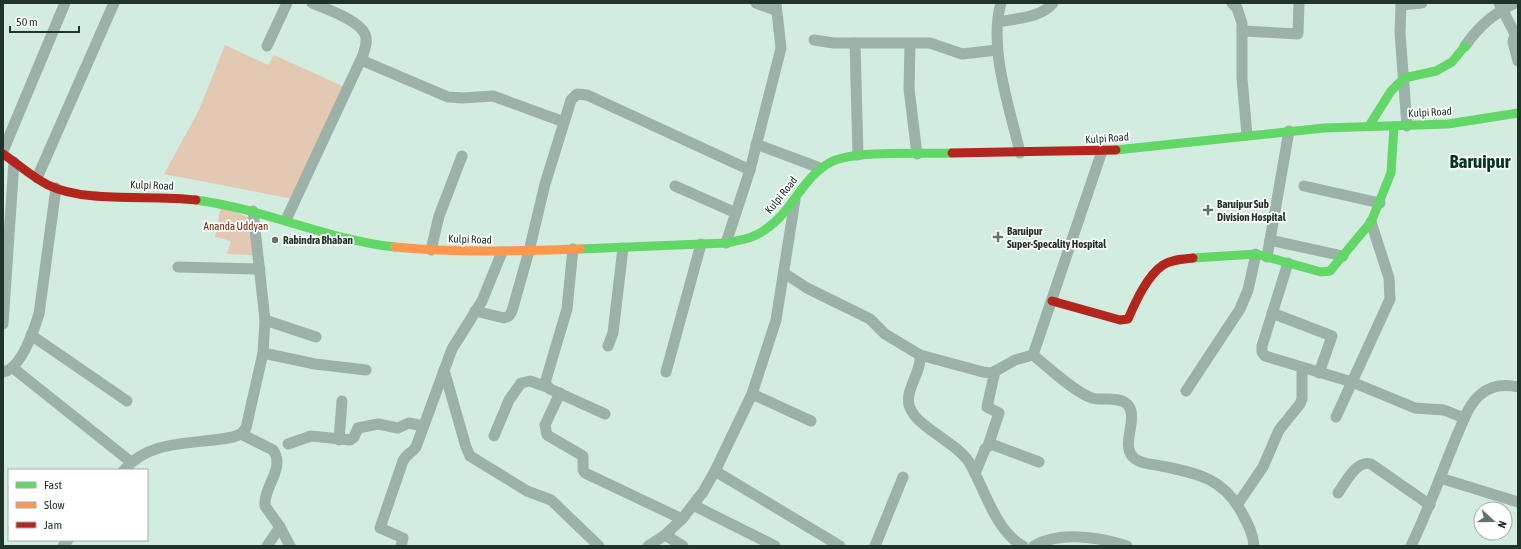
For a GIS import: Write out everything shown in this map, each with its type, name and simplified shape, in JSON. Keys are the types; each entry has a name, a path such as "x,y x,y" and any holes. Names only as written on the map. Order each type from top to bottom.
{"main road":[{"path":"1369,126 1391,91 1404,78 1436,71 1452,62 1465,46"},
{"name":"Kulpi Road","path":"3,154 37,178 56,188 86,195 174,197 211,202 253,211 380,245 431,250 502,252 726,243 745,239 766,229 776,222 820,168 832,161 858,155 1102,151 1289,131 1369,126 1448,124 1518,113"},
{"path":"1052,301 1120,320 1128,318 1140,291 1163,266 1178,259 1261,255 1321,272 1330,271 1371,222 1380,203 1391,173 1394,126"}],"street":[{"path":"3,151 65,3"},
{"path":"37,178 114,3"},
{"path":"267,46 287,3"},
{"path":"286,220 361,60 366,41 365,33 358,25 312,3"},
{"path":"726,243 750,170 781,48 776,7 756,3"},
{"path":"1001,3 997,50 1020,153"},
{"path":"999,22 1036,14 1046,10 1053,3"},
{"path":"1242,31 1298,34 1298,3"},
{"path":"1407,126 1400,33 1401,4 1422,3"},
{"path":"1499,3 1516,34 1513,42 1518,61"},
{"path":"1465,46 1476,29 1489,17 1514,3"},
{"path":"1236,5 1242,23 1242,78 1247,135"},
{"path":"814,40 834,43 930,43 962,54 997,50"},
{"path":"855,43 858,155"},
{"path":"910,44 909,89 917,154"},
{"path":"361,60 448,97 463,98 493,96 564,122"},
{"path":"475,311 504,318 509,316 529,251 545,184 571,100 577,94 587,95 750,170"},
{"path":"1186,391 1240,309 1261,255 1270,240 1289,131"},
{"path":"756,144 820,168"},
{"path":"1033,355 1102,151"},
{"path":"431,250 438,216 462,156"},
{"path":"3,324 14,162"},
{"path":"675,186 736,213"},
{"path":"1304,186 1380,203"},
{"path":"56,188 39,314 31,335 8,370 128,466 151,450 162,446 219,440 241,434 273,450 277,458 277,466 264,501 266,509 280,527 290,546"},
{"path":"648,546 665,535 682,519 693,505 715,471 752,394 776,320 796,196"},
{"path":"241,434 249,420 263,354 265,320 253,211"},
{"path":"1336,417 1390,300 1389,278 1371,222"},
{"path":"1270,240 1343,256"},
{"path":"666,372 701,244"},
{"path":"608,346 613,333 623,248"},
{"path":"547,386 546,378 564,322 568,304 574,250"},
{"path":"401,546 403,538 380,528 403,461 406,455 413,452 416,447 444,370 458,338 482,301 502,252"},
{"path":"1288,263 1262,346 1262,352 1270,359 1352,382 1415,408 1444,410 1464,418"},
{"path":"178,267 260,269"},
{"path":"784,273 807,288 870,319 885,334 920,356 983,372 995,371 1015,360 1033,355"},
{"path":"1272,313 1332,336 1319,373"},
{"path":"265,320 316,337"},
{"path":"31,335 127,401"},
{"path":"263,354 315,364 366,370"},
{"path":"1033,355 1086,395 1098,399 1118,400 1126,404 1131,415 1129,450 1133,457 1140,462 1191,472 1216,482 1231,496 1237,505 1253,533 1254,546"},
{"path":"920,356 921,362 909,396 910,408 916,417 953,445 968,461 999,521 1023,546"},
{"path":"1237,505 1263,468 1278,430 1300,404 1302,399 1302,368"},
{"path":"444,370 466,447 470,456 527,491 551,500 599,546"},
{"path":"975,474 988,446 999,413 987,407 995,371"},
{"path":"494,436 509,400 521,382 530,381 547,386 560,394 605,414"},
{"path":"1411,546 1430,505 1464,418 1471,405 1480,394 1492,387 1511,385 1518,387"},
{"path":"560,394 545,425 547,435 582,456 583,470 585,473 682,519"},
{"path":"752,394 811,421"},
{"path":"339,440 342,401"},
{"path":"288,444 311,436 350,440 354,437 358,428 361,426 378,424 398,428 409,423 423,426"},
{"path":"988,446 994,444 1039,462"},
{"path":"1338,493 1357,467 1366,463 1371,464 1430,505"},
{"path":"715,471 840,546"},
{"path":"875,546 903,477"},
{"path":"1440,478 1518,502"},
{"path":"693,505 769,544"},
{"path":"267,546 280,527"},
{"path":"665,535 684,546"},
{"path":"1034,546 1044,540 1058,538 1092,539 1126,546"}],"green space":[{"path":"225,45 268,65 274,55 347,88 293,199 164,174 199,110"},
{"name":"Ananda Uddyan","path":"221,206 252,219 254,255 227,254 231,241 215,237"}],"traffic: fast":[{"path":"1369,126 1391,91 1404,78 1436,71 1452,62 1465,46"},
{"path":"1116,150 1324,128 1448,124 1518,113"},
{"path":"1193,258 1256,254 1321,272 1330,271 1371,222 1391,173 1394,126"},
{"path":"580,249 726,243 742,240 757,235 775,222 812,176 831,162 842,158 872,154 952,153"},
{"path":"196,200 246,210 345,238 395,247"}],"traffic: slow":[{"path":"395,247 464,251 580,249"}],"traffic: jam":[{"path":"952,153 1116,150"},
{"path":"3,154 42,182 64,191 100,197 179,198 196,200"},
{"path":"1052,301 1120,320 1128,319 1142,289 1157,270 1170,262 1193,258"}],"place":[{"name":"Baruipur Sub Division Hospital","path":"1208,210"},
{"name":"Baruipur Super-Specality Hospital","path":"998,237"},
{"name":"Rabindra Bhaban","path":"275,240"}],"district":[{"name":"Baruipur","path":"1480,161"}]}
